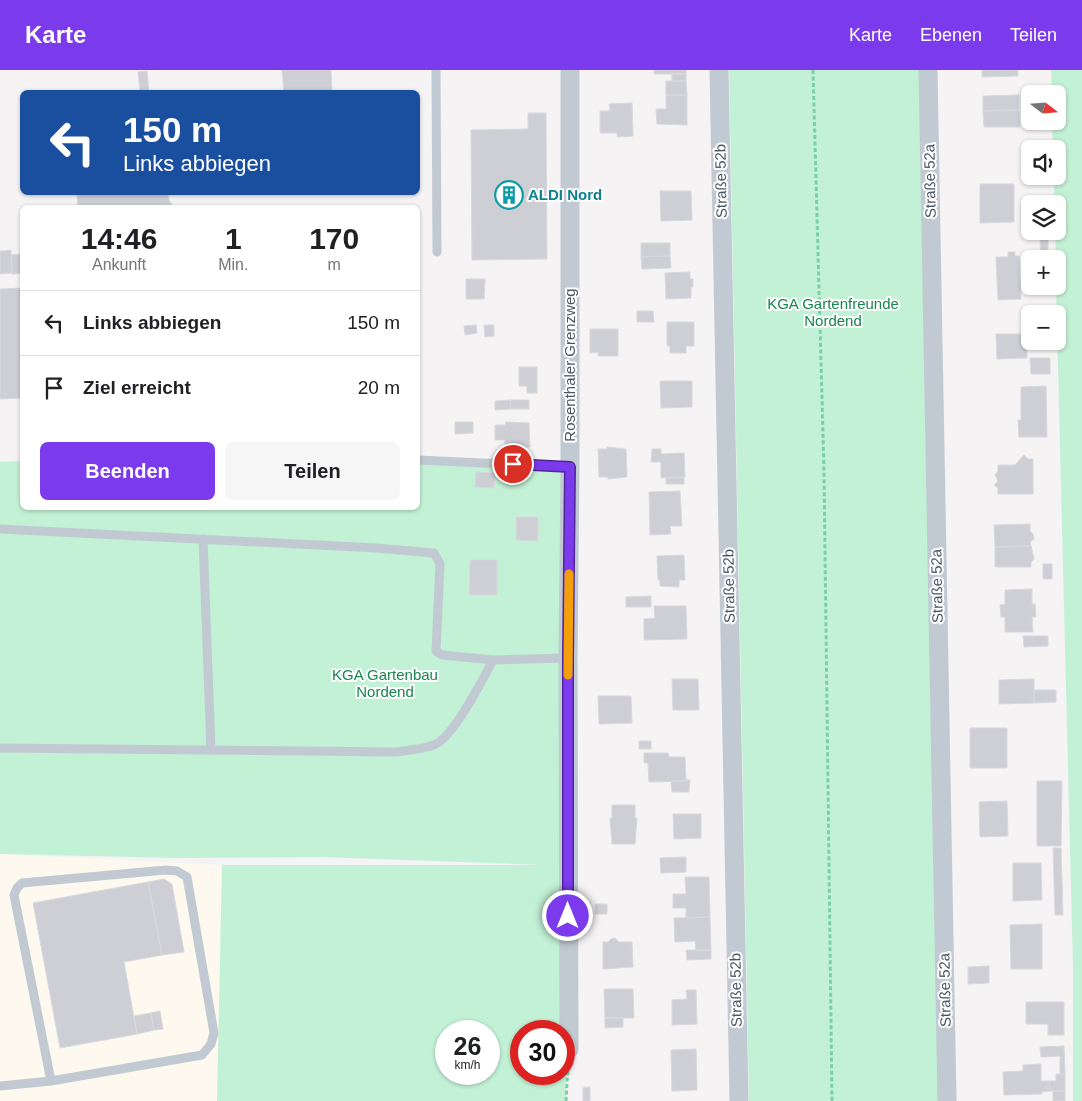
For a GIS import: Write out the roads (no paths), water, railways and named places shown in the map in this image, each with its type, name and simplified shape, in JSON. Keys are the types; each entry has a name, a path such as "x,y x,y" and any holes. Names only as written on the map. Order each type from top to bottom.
{"street":[{"name":"Rosenthaler Grenzweg","path":"569,1020 570,70"},
{"name":"Straße 52b","path":"719,70 739,1101"},
{"name":"Straße 52a","path":"928,70 947,1101"}],"lane":[{"path":"436,70 437,252"},
{"path":"420,460 570,467"},
{"path":"0,529 376,548 434,553 440,564 436,651 442,655 493,660 568,658"},
{"path":"203,539 212,749"},
{"path":"0,748 396,752 435,745 448,733 465,710 493,660"},
{"path":"0,1086 51,1081 202,1055 211,1044 214,1033 187,877 177,871 166,870 22,883 17,888 14,895 51,1081"}],"place":[{"name":"ALDI Nord","path":"509,195"}],"park label":[{"name":"KGA Gartenfreunde Nordend","path":"833,312"},
{"name":"KGA Gartenbau Nordend","path":"385,684"}]}
